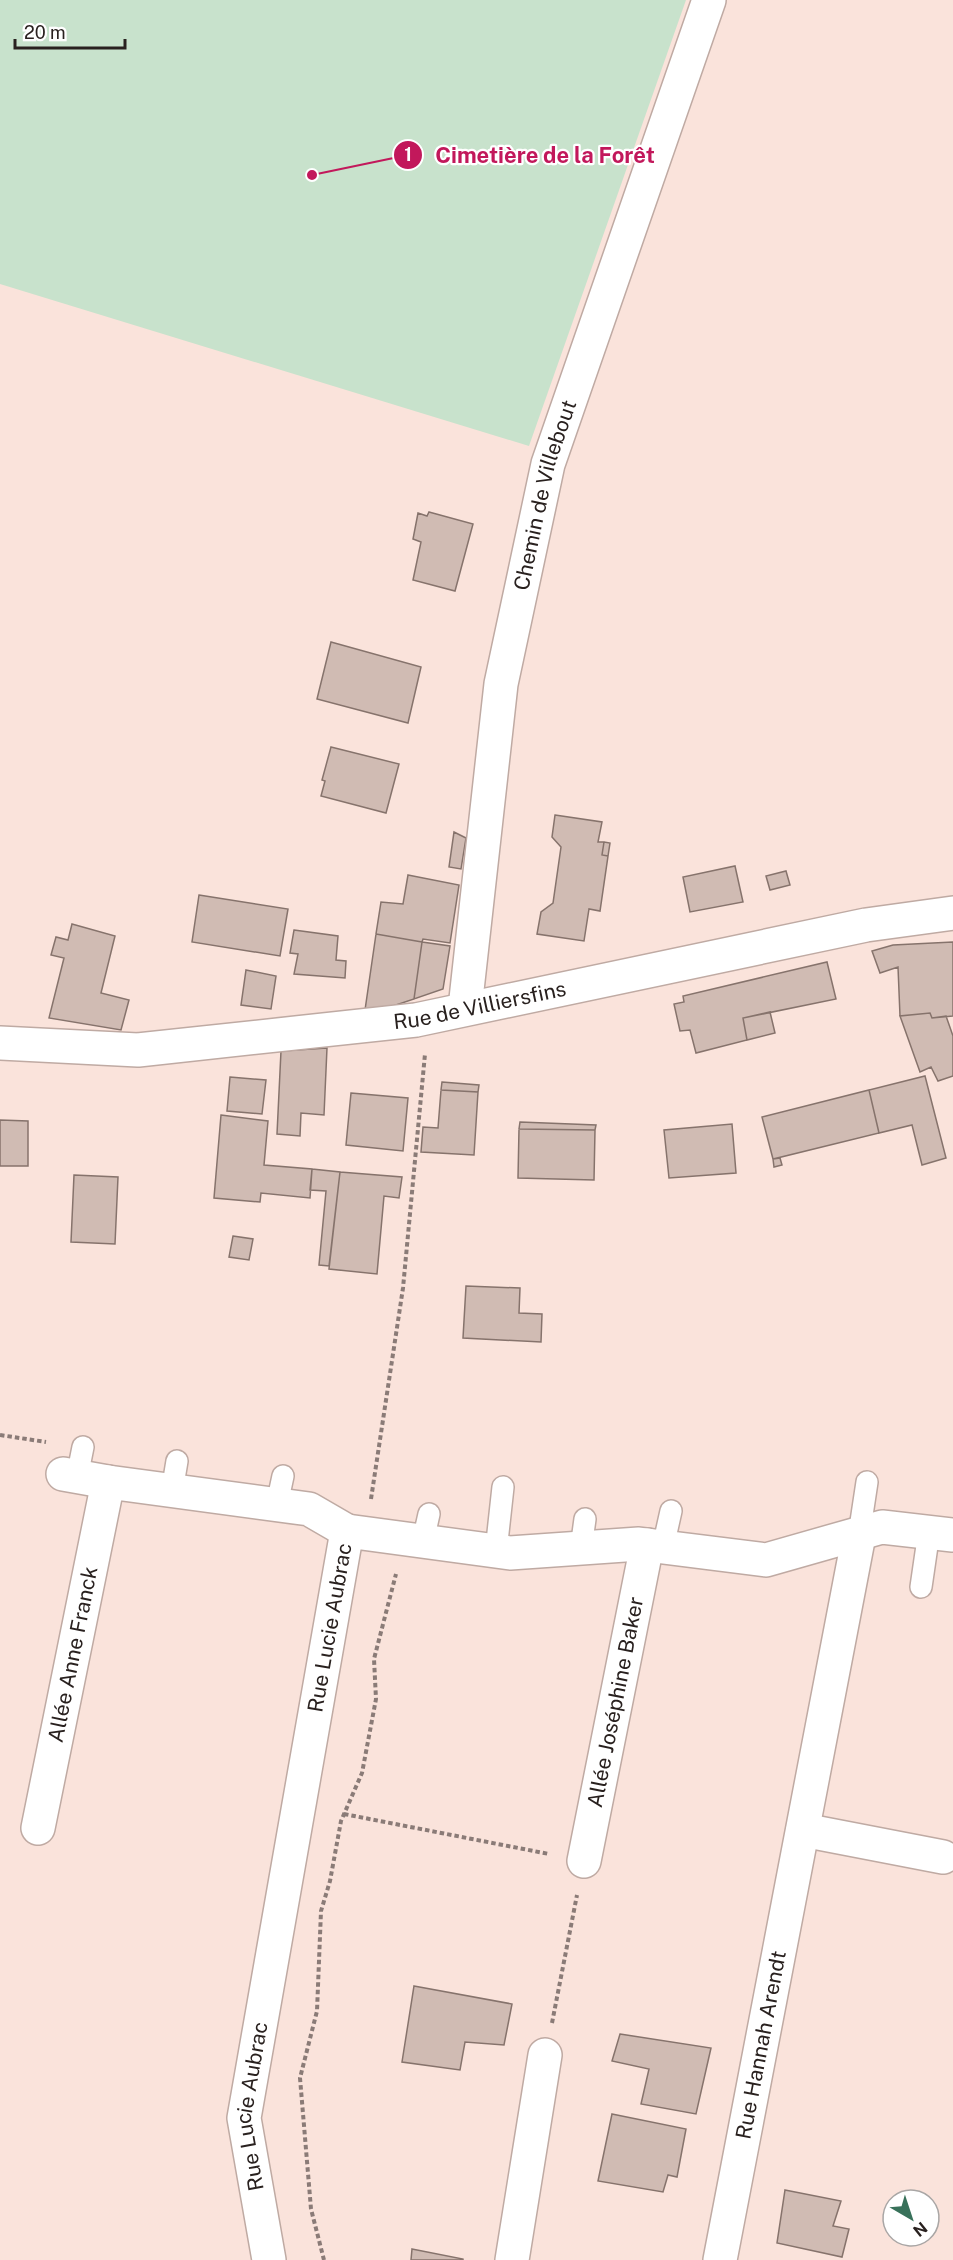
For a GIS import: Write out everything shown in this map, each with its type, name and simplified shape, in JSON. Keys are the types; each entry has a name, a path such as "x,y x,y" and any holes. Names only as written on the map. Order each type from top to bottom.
{"street":[{"name":"Chemin de Villebout","path":"465,1008 501,684 548,464 709,0"},
{"name":"Rue de Villiersfins","path":"0,1043 138,1050 416,1020 866,925 953,913"},
{"path":"83,1470 175,1476 280,1490 347,1531"},
{"name":"Allée Anne Franck","path":"38,1828 83,1470"},
{"name":"Rue Lucie Aubrac","path":"269,2260 244,2118 347,1531 426,1528 496,1551 510,1553 583,1533 655,1546 766,1560 882,1527 941,1534"},
{"name":"Rue Hannah Arendt","path":"720,2260 859,1535"},
{"name":"Allée Joséphine Baker","path":"584,1861 655,1546"},
{"path":"803,1830 943,1857"},
{"path":"512,2260 545,2055"}],"lane":[{"path":"859,1535 867,1482"},
{"path":"496,1551 503,1487"},
{"path":"655,1546 671,1511"},
{"path":"921,1587 941,1534"}],"path":[{"path":"0,1435 83,1470"},
{"path":"344,1814 584,1861 545,2055"}],"green space":[{"path":"0,0 686,0 529,446 0,284"}],"building":[{"path":"429,512 473,524 455,591 413,580 421,542 413,539 418,513 427,516"},
{"path":"331,642 421,667 408,723 317,699"},
{"path":"331,747 399,764 386,813 321,796 325,781 322,780"},
{"path":"555,815 602,822 598,842 604,842 602,855 608,856 600,911 589,909 584,941 537,934 541,912 553,903 561,847 552,837"},
{"path":"454,832 466,838 461,869 449,867"},
{"path":"604,842 610,843 608,856 602,855"},
{"path":"735,866 743,902 690,912 683,877"},
{"path":"786,871 790,885 770,890 766,876"},
{"path":"408,875 459,885 450,943 423,939 422,942 376,934 381,902 403,904"},
{"path":"199,895 288,909 280,956 192,942"},
{"path":"72,924 115,936 101,993 129,1000 121,1030 49,1018 64,958 51,955 56,937 68,940"},
{"path":"294,930 338,936 336,960 346,961 345,978 294,974 298,954 290,953"},
{"path":"376,934 422,942 414,999 393,1006 365,1010"},
{"path":"422,942 450,946 443,989 414,999"},
{"path":"953,942 953,1016 932,1018 930,1013 900,1016 898,967 880,973 872,951 893,945"},
{"path":"827,962 836,999 743,1018 747,1040 696,1053 690,1030 680,1031 674,1004 684,1002 683,996"},
{"path":"246,970 276,976 271,1009 241,1005"},
{"path":"770,1012 775,1033 747,1040 743,1018"},
{"path":"930,1013 932,1018 946,1016 953,1036 953,1076 938,1081 931,1067 920,1072 900,1016"},
{"path":"327,1048 324,1115 301,1113 300,1136 277,1134 281,1051"},
{"path":"925,1076 946,1158 922,1165 912,1125 879,1133 869,1090"},
{"path":"230,1077 266,1080 262,1114 227,1111"},
{"path":"442,1082 479,1085 478,1092 441,1090"},
{"path":"441,1090 478,1092 474,1155 421,1152 423,1127 438,1128"},
{"path":"869,1090 879,1133 773,1159 762,1117"},
{"path":"351,1093 408,1098 403,1151 346,1145"},
{"path":"221,1115 268,1121 264,1165 312,1169 310,1198 261,1193 260,1202 214,1198"},
{"path":"0,1120 28,1121 28,1166 0,1166"},
{"path":"520,1122 596,1125 595,1130 519,1129"},
{"path":"732,1124 736,1173 669,1178 664,1130"},
{"path":"519,1129 595,1130 594,1180 518,1178"},
{"path":"780,1158 782,1165 774,1167 773,1159"},
{"path":"312,1169 340,1172 329,1266 319,1265 326,1191 310,1190"},
{"path":"340,1172 402,1177 399,1198 384,1196 377,1274 329,1269"},
{"path":"74,1175 118,1177 115,1244 71,1242"},
{"path":"233,1236 253,1239 249,1260 229,1257"},
{"path":"466,1286 520,1288 519,1313 542,1314 541,1342 463,1338"},
{"path":"414,1986 512,2004 504,2045 465,2042 460,2070 402,2062"},
{"path":"620,2034 711,2048 696,2114 641,2104 649,2069 612,2061"},
{"path":"612,2114 686,2129 677,2177 668,2175 663,2192 598,2181"},
{"path":"785,2190 841,2201 833,2226 849,2229 842,2257 777,2243"},
{"path":"412,2249 463,2259 463,2260 411,2260"}],"place":[{"name":"Cimetière de la Forêt","path":"312,175"}]}
